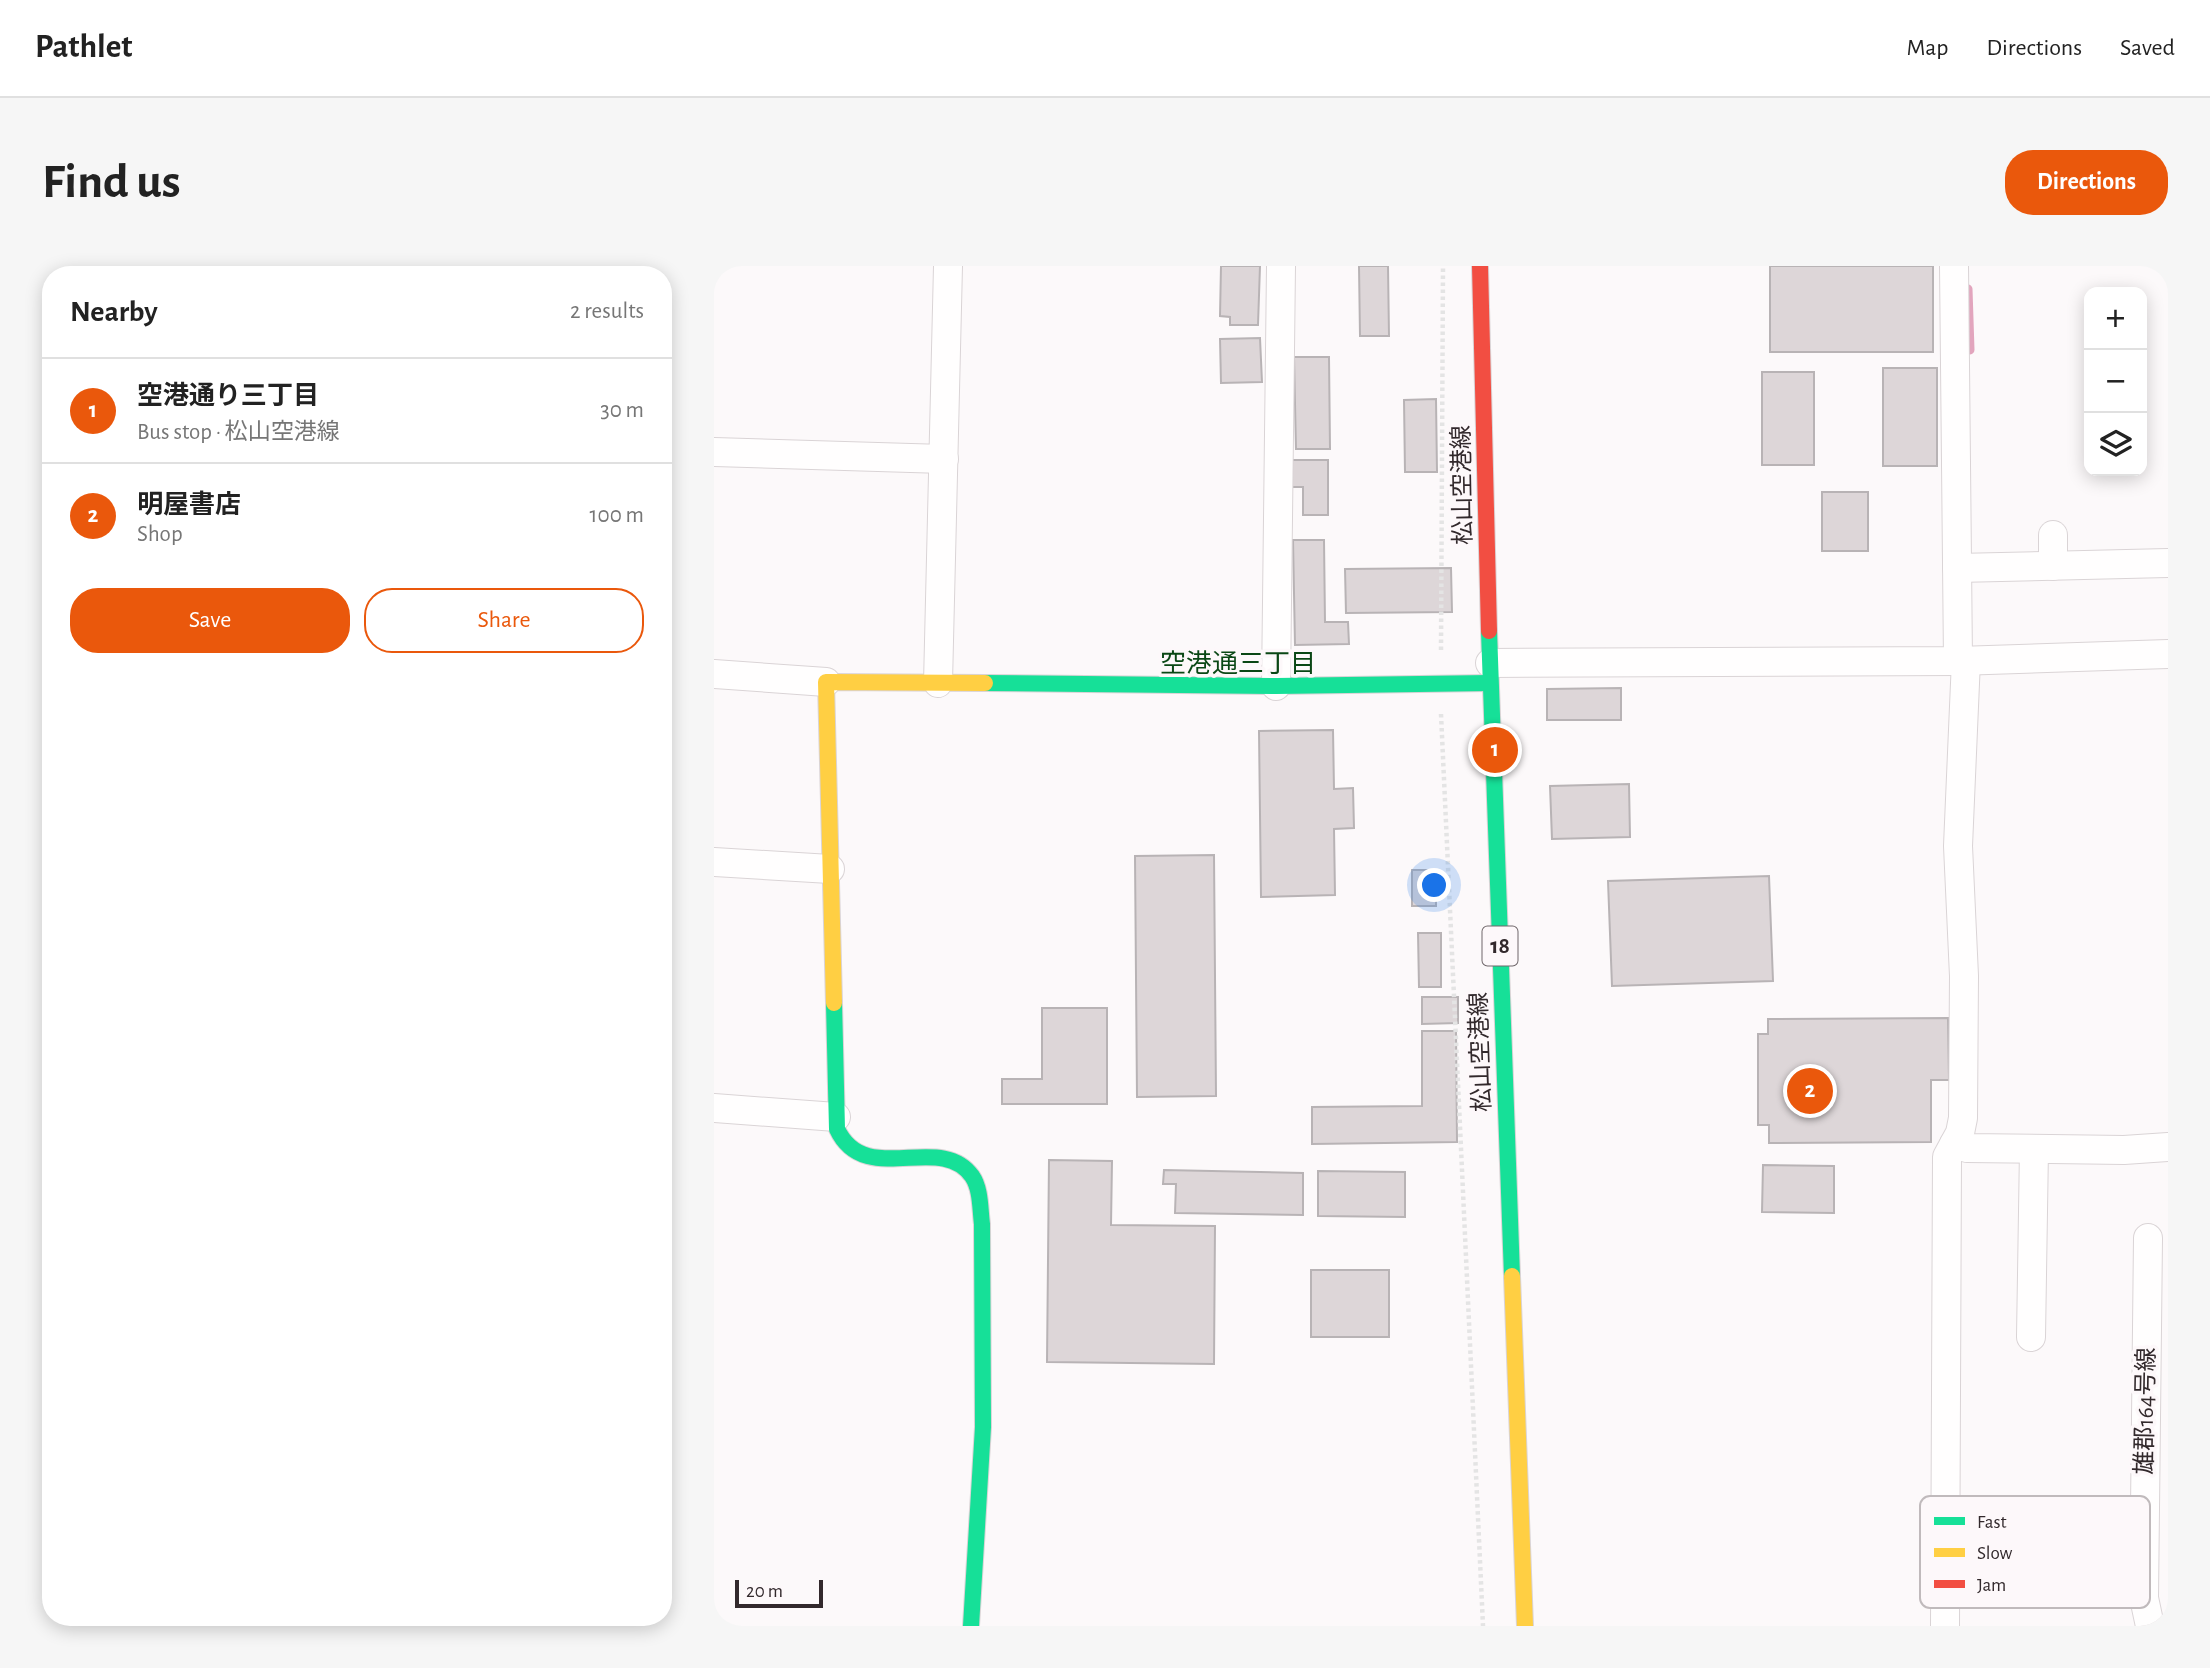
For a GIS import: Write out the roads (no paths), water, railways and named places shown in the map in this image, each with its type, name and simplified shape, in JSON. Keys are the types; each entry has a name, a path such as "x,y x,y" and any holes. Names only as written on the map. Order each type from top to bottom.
{"street":[{"path":"939,683 948,266"},
{"path":"1276,686 1281,266"},
{"name":"松山空港線","path":"1480,266 1490,673 1525,1626"},
{"path":"1946,1496 1947,1157 1963,1118 1964,976 1958,846 1962,661 1957,568 1954,266"},
{"path":"714,452 944,460"},
{"path":"2053,535 2053,566"},
{"path":"1957,568 2168,563"},
{"path":"714,674 826,682 1276,686 1441,684 1490,673 2168,654"},
{"path":"826,682 836,1129 848,1149 865,1155 956,1163 971,1174 978,1195 982,1224 983,1427 971,1626"},
{"path":"714,862 830,869"},
{"path":"714,1108 836,1116"},
{"path":"1954,1144 1967,1148 2034,1149 2168,1147"},
{"path":"2031,1337 2034,1149"},
{"name":"雄郡164号線","path":"2150,1532 2157,1455 2154,1253"},
{"path":"1945,1608 1945,1626"},
{"name":"雄郡164号線","path":"2146,1608 2150,1626"}],"waterway":[{"path":"1968,289 1970,350"}],"place":[{"name":"空港通り三丁目","path":"1495,750"},
{"name":"明屋書店","path":"1810,1091"}],"district":[{"name":"空港通三丁目","path":"1238,664"}]}
